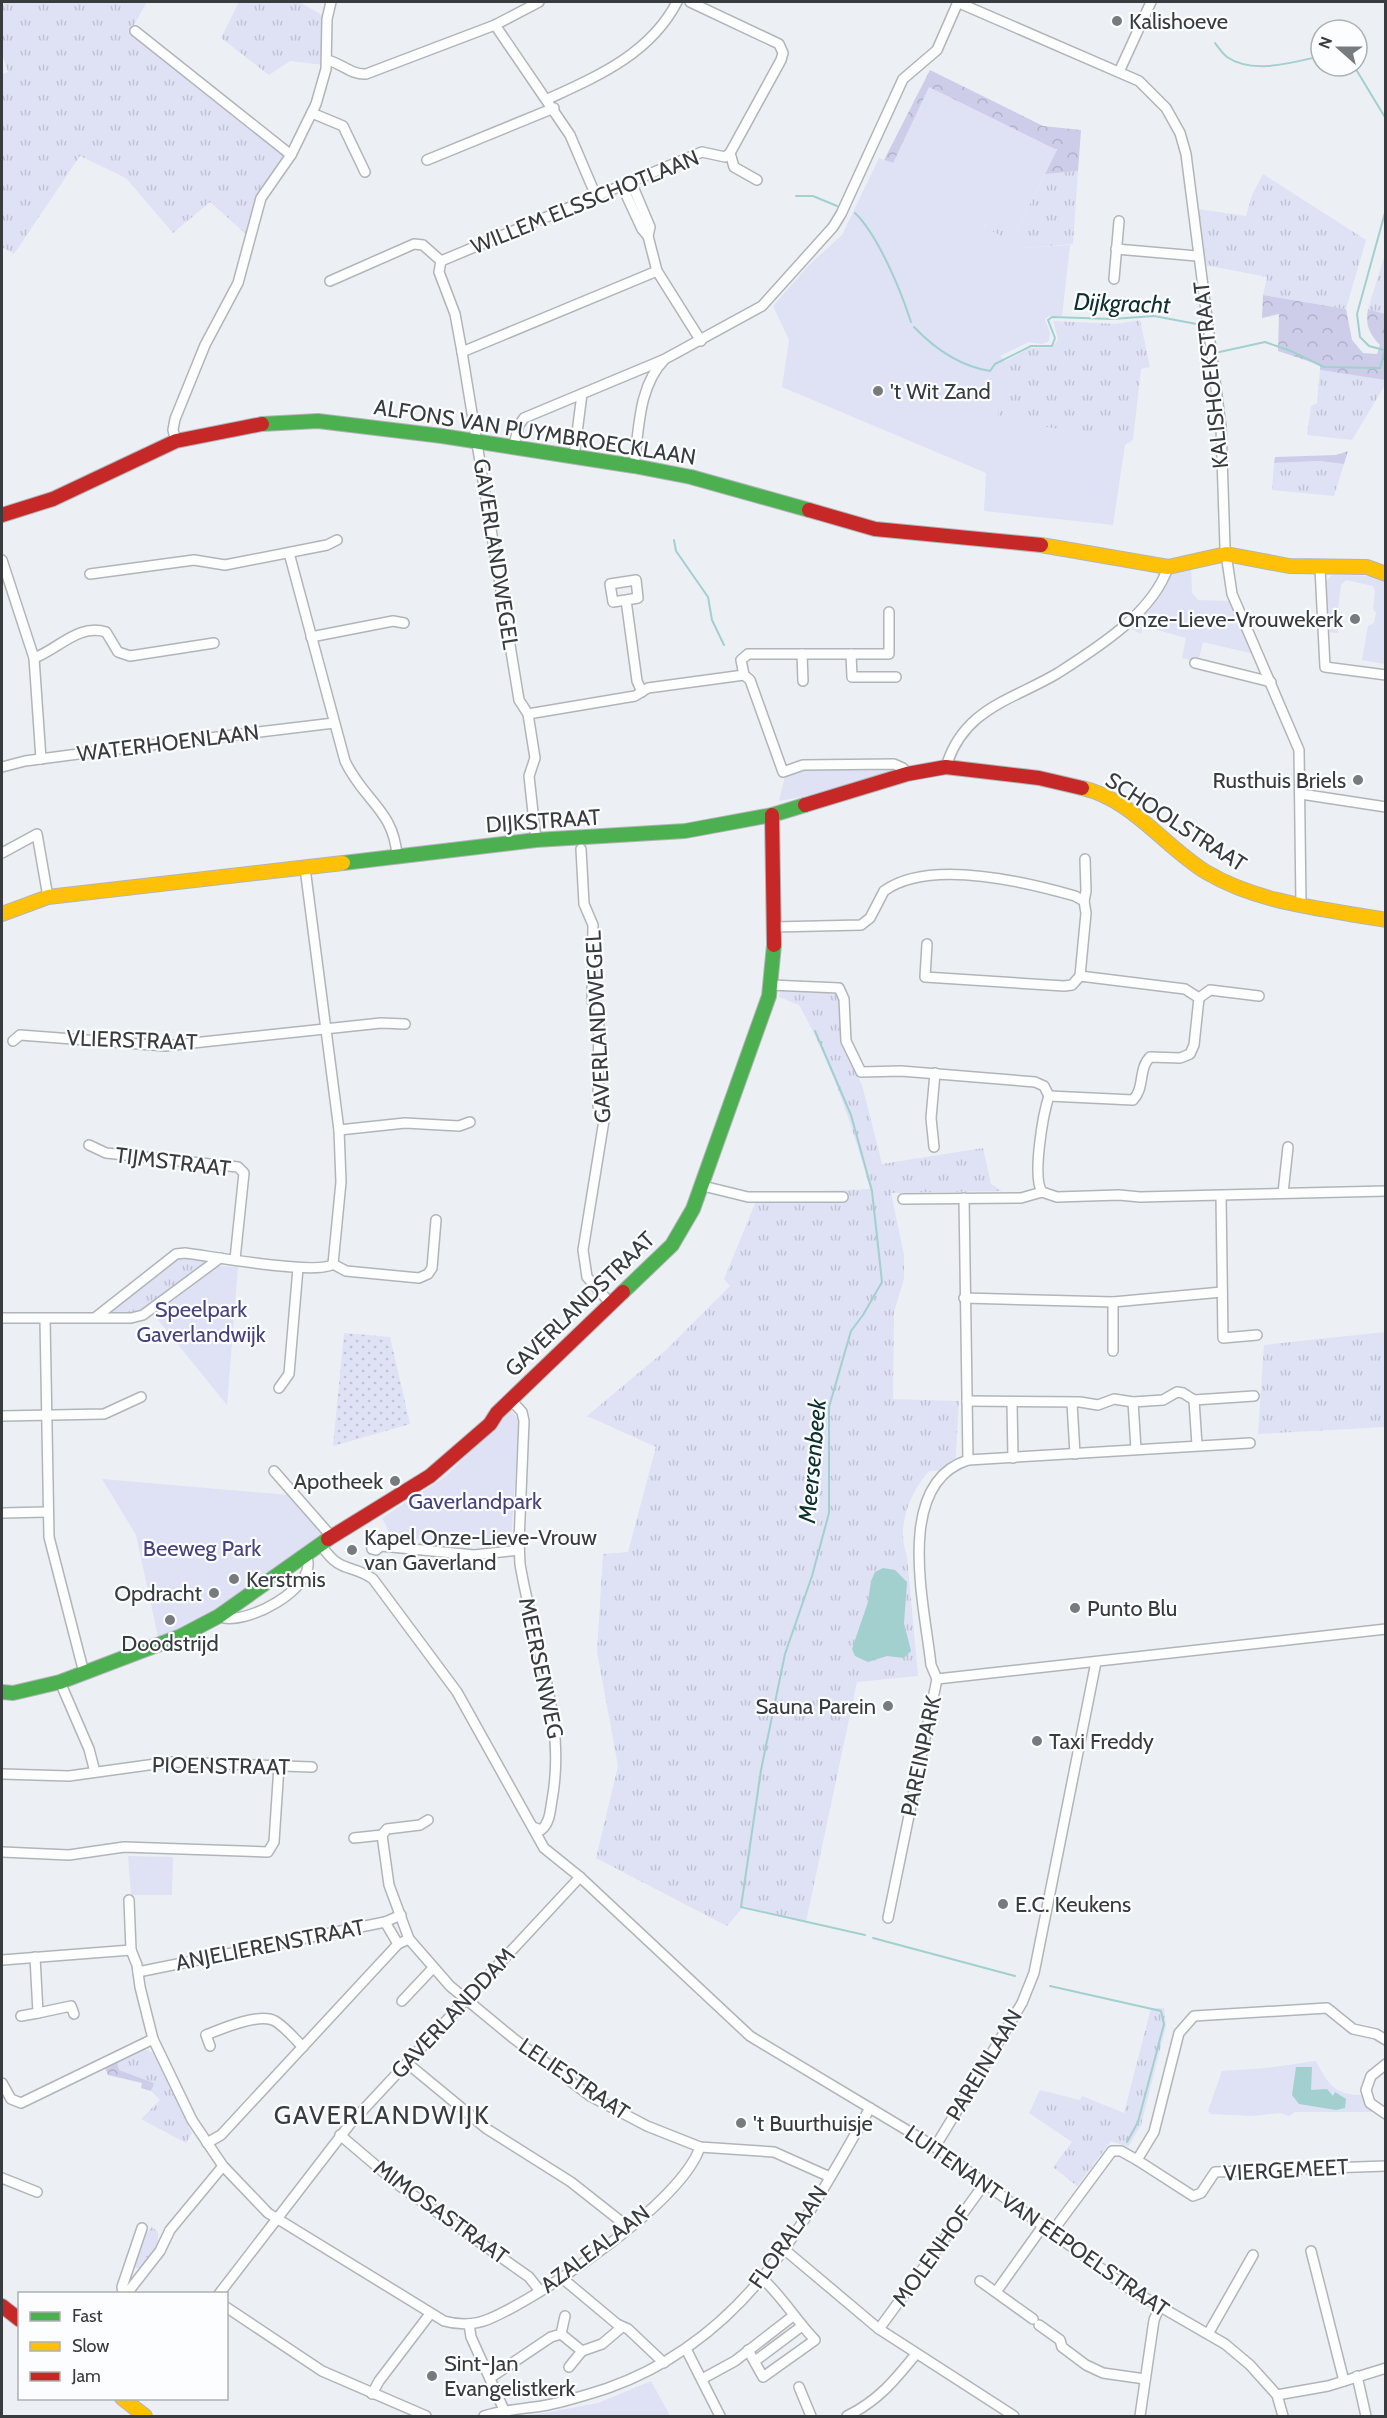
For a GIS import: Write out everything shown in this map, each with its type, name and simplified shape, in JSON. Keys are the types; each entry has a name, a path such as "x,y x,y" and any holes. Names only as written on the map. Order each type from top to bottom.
{"street":[{"path":"176,441 173,430 175,419 190,377 238,283 261,198 291,154 312,113 323,84 327,60 327,19 331,2"},
{"path":"327,60 357,75 366,74 495,25 543,2"},
{"path":"548,99 610,70 628,58 670,14 677,2"},
{"name":"WILLEM ELSSCHOTLAAN","path":"441,261 702,152 725,157 730,153 783,53 779,44 690,2"},
{"path":"513,448 519,425 524,418 665,359 762,306 837,221 903,79 937,50 958,2"},
{"name":"KALISHOEKSTRAAT","path":"958,2 1119,72 1151,91 1166,108 1180,133 1186,154 1197,256 1221,427 1226,554 1233,594 1299,750 1301,905"},
{"path":"1119,72 1151,2"},
{"path":"495,25 548,99 570,135 596,196"},
{"path":"135,31 291,154"},
{"path":"427,160 554,108"},
{"path":"312,113 343,126 365,172"},
{"name":"WILLEM ELSSCHOTLAAN","path":"730,153 734,167 757,180"},
{"path":"627,184 642,230 648,236 657,271 701,340"},
{"path":"1114,279 1119,221"},
{"path":"330,281 414,244 423,245 441,261"},
{"path":"1116,249 1197,256"},
{"name":"GAVERLANDWEGEL","path":"441,261 439,272 454,314 462,352 519,700 528,714 535,758 529,776 536,840"},
{"path":"462,352 657,271"},
{"path":"634,466 647,384 665,359"},
{"path":"628,373 640,375 647,384"},
{"path":"574,456 582,394"},
{"name":"ALFONS VAN PUYMBROECKLAAN","path":"2,515 53,499 176,441 269,422 293,420 349,423 634,466 691,477 875,529 1024,542 1168,567"},
{"path":"90,574 194,560 225,565 327,545 337,540"},
{"path":"289,553 345,761 356,784 388,820 397,856"},
{"path":"946,767 953,749 983,712 1058,672 1108,637 1156,592 1168,567 1226,554 1289,566 1367,567 1385,572"},
{"path":"2,560 34,658 41,759"},
{"path":"1320,568 1325,667 1386,675"},
{"path":"626,600 637,681 642,692"},
{"path":"890,612 889,654 748,654 741,660 744,675 750,680 783,772 803,765 894,764 903,768 907,774"},
{"path":"311,637 393,621 404,623"},
{"path":"34,658 50,652 74,635 96,630 106,632 118,652 130,656 214,643"},
{"path":"802,654 803,681"},
{"path":"851,654 852,677 896,677"},
{"path":"1195,663 1271,682"},
{"path":"528,714 635,696 648,688 744,675"},
{"name":"WATERHOENLAAN","path":"2,767 41,759 334,723"},
{"name":"SCHOOLSTRAAT","path":"907,774 946,767 1029,776 1096,791 1120,804 1189,859 1223,881 1262,897 1386,920"},
{"name":"DIJKSTRAAT","path":"2,914 48,897 536,840 685,831 772,815 907,774"},
{"path":"1301,794 1386,807"},
{"name":"GAVERLANDSTRAAT","path":"2,1692 13,1693 60,1682 182,1636 219,1616 326,1541 430,1476 490,1424 511,1400 672,1245 703,1186 762,1022 771,985 774,927 772,815"},
{"path":"2,853 37,834 48,897"},
{"name":"GAVERLANDWEGEL","path":"580,849 584,904 593,925 592,1000 599,1006 598,1106 605,1114 584,1250 587,1277 611,1304"},
{"path":"927,944 925,977 1064,986 1072,984 1080,976 1086,913 1085,859"},
{"path":"305,868 339,1130 341,1182 331,1266"},
{"path":"774,927 861,926 870,918 879,898 890,886 919,878 944,876 1006,878 1075,896 1084,901"},
{"path":"1080,976 1185,989 1198,998"},
{"path":"771,985 839,988 844,999 846,1041 861,1072 935,1073 1035,1082 1044,1086 1048,1096 1044,1109 1038,1174 1042,1192"},
{"path":"1198,998 1210,990 1259,996"},
{"path":"1048,1096 1133,1101 1141,1089 1144,1066 1150,1057 1180,1058 1193,1050 1198,998"},
{"name":"VLIERSTRAAT","path":"13,1041 20,1035 165,1046 325,1031 381,1023 405,1024"},
{"path":"934,1147 931,1118 935,1073"},
{"path":"339,1130 423,1122 459,1126 470,1122"},
{"name":"TIJMSTRAAT","path":"89,1145 106,1153 238,1167 244,1173 235,1259"},
{"path":"1283,1193 1288,1147"},
{"path":"703,1186 748,1197 843,1197"},
{"path":"903,1199 1021,1198 1042,1192 1057,1197 1221,1196 1386,1191"},
{"path":"1221,1196 1223,1338 1257,1335"},
{"path":"964,1198 968,1460"},
{"path":"96,1317 128,1289 176,1254 185,1253 298,1268 331,1266 346,1271 423,1277 432,1268 436,1220"},
{"path":"2,1318 131,1318 147,1312 219,1257"},
{"path":"279,1388 289,1374 298,1268"},
{"path":"964,1298 1113,1302 1222,1292"},
{"path":"1113,1302 1113,1351"},
{"path":"45,1319 47,1512 51,1549 84,1673"},
{"path":"967,1401 1098,1405 1114,1399 1133,1402 1163,1400 1177,1392 1184,1393 1194,1400 1254,1396"},
{"path":"2,1416 104,1414 141,1398"},
{"name":"MEERSENWEG","path":"511,1400 522,1412 524,1421 519,1550 525,1590 553,1709 557,1738 555,1784 548,1821 537,1828"},
{"path":"1194,1400 1197,1445"},
{"path":"1133,1402 1136,1449"},
{"path":"1012,1403 1013,1458"},
{"path":"1072,1403 1075,1454"},
{"path":"937,1679 931,1665 918,1536 932,1487 957,1464 968,1460 1250,1443"},
{"name":"LUITENANT VAN EEPOELSTRAAT","path":"274,1471 326,1541 338,1564 373,1579 457,1692 537,1828 544,1848 580,1877 750,2036 935,2146 1159,2308 1208,2334 1238,2355 1277,2395"},
{"path":"2,1513 47,1512"},
{"path":"381,1546 474,1555 519,1550"},
{"name":"GAVERLANDSTRAAT","path":"219,1616 227,1618 243,1615 287,1597 303,1578 309,1564 306,1555"},
{"path":"1378,1642 1381,1630"},
{"name":"PAREINPARK","path":"888,1918 937,1679 1381,1630"},
{"path":"1299,1639 1300,1650"},
{"path":"1258,1644 1260,1655"},
{"name":"PAREINLAAN","path":"935,2146 1022,2003 1031,1981 1096,1662"},
{"path":"60,1682 89,1749 95,1772"},
{"name":"PIOENSTRAAT","path":"2,1774 69,1776 170,1762 312,1767"},
{"path":"2,1852 69,1855 124,1847 268,1852 274,1842 279,1766"},
{"path":"354,1838 382,1835 387,1829 420,1825 428,1820"},
{"path":"548,1821 546,1839 554,1854"},
{"path":"207,2143 221,2135 398,1944 409,1939 387,1878 382,1835"},
{"name":"GAVERLANDDAM","path":"221,2292 340,2135 580,1877"},
{"name":"AZALEALAAN","path":"129,1900 131,1950 153,2039 192,2120 223,2166 258,2205 430,2314 451,2323 469,2324 489,2320 562,2278 628,2227 681,2177 691,2166 700,2147"},
{"name":"ANJELIERENSTRAAT","path":"138,1972 385,1922 401,1915"},
{"path":"385,1922 398,1944"},
{"name":"LELIESTRAAT","path":"409,1939 433,1968 466,2000 590,2096 647,2126 700,2147 774,2152 830,2177"},
{"path":"2,1960 131,1950"},
{"path":"34,1956 38,2013"},
{"path":"402,2001 433,1968"},
{"path":"21,2016 71,2006 74,2014"},
{"path":"1137,2160 1156,2125 1179,2033 1194,2016 1327,2008 1353,2029 1376,2034 1386,2040"},
{"path":"210,2046 203,2036 238,2024 271,2019 303,2047"},
{"path":"2,2083 4,2095 15,2101 27,2101 153,2039"},
{"path":"406,2062 487,2129 571,2182 628,2227"},
{"path":"1386,2064 1371,2076 1366,2090 1370,2103 1386,2114"},
{"name":"FLORALAAN","path":"484,2416 504,2410 574,2399 636,2377 686,2349 727,2316 763,2279 785,2250 870,2108"},
{"name":"MIMOSASTRAAT","path":"340,2135 400,2186 529,2277 540,2291"},
{"name":"VIERGEMEET","path":"1052,2232 1112,2151 1121,2151 1193,2196 1201,2193 1215,2172 1386,2166"},
{"path":"128,2292 155,2258 170,2230 223,2166"},
{"path":"2,2178 37,2192"},
{"name":"MOLENHOF","path":"879,2329 985,2183"},
{"path":"996,2292 1043,2226"},
{"path":"123,2292 142,2228"},
{"path":"785,2250 879,2329 1014,2416"},
{"path":"1311,2252 1344,2381"},
{"path":"1208,2334 1253,2254"},
{"path":"562,2278 622,2327 628,2329 664,2363"},
{"path":"748,2350 763,2377 815,2340 793,2316 781,2296 763,2279"},
{"path":"980,2281 1060,2340 1062,2347 1086,2365 1103,2373 1146,2379"},
{"path":"2,2306 18,2318"},
{"path":"228,2308 322,2371 426,2416"},
{"path":"1140,2416 1154,2320 1159,2308"},
{"path":"372,2394 379,2381 430,2314"},
{"path":"561,2334 566,2316"},
{"path":"702,2379 723,2369 793,2316"},
{"path":"469,2324 471,2337 504,2410"},
{"path":"755,2361 802,2326"},
{"path":"569,2367 582,2350 602,2344 622,2327"},
{"path":"561,2334 582,2350"},
{"path":"490,2378 551,2337 561,2334"},
{"path":"686,2349 720,2416"},
{"path":"847,2416 877,2398 893,2384 916,2354"},
{"path":"1282,2416 1277,2395 1318,2389 1386,2368"},
{"path":"1357,2376 1366,2416"},
{"path":"799,2387 811,2416"},
{"path":"130,2401 145,2416"}],"green space":[{"path":"2,2 147,2 130,32 288,153 256,197 247,235 210,202 173,233 126,178 80,156 14,254 2,247 2,74 8,72 2,53"},
{"path":"239,2 299,2 324,16 324,65 290,61 269,75 221,38"},
{"path":"930,70 1043,126 1081,130 1078,171 1045,174 1057,149 893,163 884,160"},
{"path":"929,87 1057,150 1016,231 989,217 984,227 1024,248 1070,245 1062,316 1049,316 1045,319 1050,333 1049,341 1042,344 1029,342 1000,356 1006,361 997,420 1133,440 1125,445 1113,525 984,511 986,473 782,387 789,340 773,306 808,266 842,235 879,158 893,163"},
{"path":"1078,171 1073,244 1024,248 984,228 989,216 1016,231 1045,174"},
{"path":"1263,174 1366,240 1346,309 1263,295 1267,277 1205,265 1198,209 1246,216 1252,195"},
{"path":"1385,254 1385,314 1368,309"},
{"path":"1263,295 1346,309 1352,340 1363,353 1377,354 1380,345 1369,328 1368,309 1385,314 1385,380 1320,370 1320,365 1278,351 1279,314 1262,318"},
{"path":"1140,320 1150,367 1141,369 1133,440 996,420 1006,361 1023,351 1053,346 1058,339 1053,321 1116,324"},
{"path":"1320,370 1385,380 1385,385 1352,440 1307,435 1311,406 1317,403"},
{"path":"1348,451 1344,464 1319,461 1274,463 1275,457 1336,455"},
{"path":"1319,461 1344,464 1334,496 1272,490 1274,463"},
{"path":"1191,565 1192,593 1198,600 1232,601 1254,654 1203,642 1199,658 1195,657 1194,661 1182,658 1186,638 1143,626 1141,634 1125,625 1160,593 1170,572"},
{"path":"1332,575 1375,576 1385,583 1385,664 1362,660 1368,626 1374,623 1376,613 1373,609 1375,591 1373,586 1346,580 1341,585 1337,618 1340,621 1338,633 1327,632 1326,581"},
{"path":"887,767 899,770 828,792 779,801 785,776 795,768"},
{"path":"780,991 832,991 840,998 843,1046 862,1085 882,1164 983,1148 991,1184 1002,1191 891,1193 904,1255 904,1279 894,1312 893,1399 959,1401 955,1470 929,1471 910,1500 904,1523 904,1545 907,1556 918,1676 857,1682 806,1922 744,1906 727,1926 596,1858 618,1766 597,1652 603,1554 628,1552 656,1447 587,1416 666,1350 730,1286 724,1279 759,1194 870,1189 848,1118 811,1027 799,1005 779,997"},
{"path":"178,1257 205,1259 208,1262 142,1313 108,1315 110,1308"},
{"name":"Speelpark Gaverlandwijk","path":"218,1266 238,1267 227,1405 154,1315"},
{"path":"1385,1332 1385,1427 1258,1434 1264,1345"},
{"path":"344,1333 390,1337 410,1424 333,1446"},
{"name":"Gaverlandpark","path":"511,1410 519,1420 511,1543 392,1538 382,1518 445,1477"},
{"name":"Beeweg Park","path":"102,1479 289,1495 323,1535 207,1618 158,1637 136,1535"},
{"path":"128,1856 173,1857 172,1895 131,1895"},
{"path":"1151,2008 1164,2008 1166,2026 1141,2125 1128,2147 1111,2141 1077,2186 1053,2167 1072,2142 1029,2113 1040,2090 1080,2100 1082,2096 1124,2113"},
{"path":"143,2048 153,2053 192,2133 186,2143 141,2119 160,2100 151,2091 154,2083 119,2070 117,2061"},
{"path":"117,2061 119,2070 154,2083 151,2091 141,2088 142,2083 108,2075 105,2068"},
{"path":"1316,2061 1333,2087 1345,2093 1362,2095 1375,2112 1295,2112 1289,2116 1280,2113 1252,2116 1211,2114 1208,2111 1222,2071"},
{"path":"152,2227 158,2232 158,2248 142,2269 133,2267 140,2240"},
{"path":"651,2381 670,2416 528,2416 598,2403"}],"shaded area":[{"path":"883,1568 895,1570 907,1582 904,1623 911,1651 904,1658 887,1656 868,1662 855,1656 852,1649 868,1602 871,1581 875,1572"},
{"path":"1296,2067 1312,2067 1311,2090 1327,2089 1333,2096 1335,2092 1346,2099 1345,2108 1336,2110 1299,2104 1292,2095"}],"waterway":[{"path":"1215,43 1227,57 1249,65 1274,66 1309,59"},
{"path":"1361,78 1386,119"},
{"name":"Dijkgracht","path":"796,196 813,196 837,206"},
{"path":"1384,350 1369,346 1360,337 1357,314 1386,209"},
{"name":"Dijkgracht","path":"855,213 880,249 911,322"},
{"name":"Dijkgracht","path":"914,327 948,355 968,365 990,371 995,364 1031,346 1052,346 1055,338 1048,320 1052,317 1112,319 1154,316 1202,325"},
{"name":"Dijkgracht","path":"1215,353 1265,342 1291,351 1324,367 1380,368 1386,347"},
{"name":"Meersenbeek","path":"674,540 676,551 708,597 712,620 724,645"},
{"name":"Meersenbeek","path":"815,1031 851,1115 872,1191 882,1282 851,1331 829,1407 829,1513 812,1576 785,1654 761,1770 741,1907 865,1935"},
{"path":"873,1938 1015,1976"},
{"path":"1050,1986 1161,2011 1164,2024 1138,2122 1127,2142"}],"traffic: fast":[{"path":"262,424 318,421 442,436 634,466 691,477 809,510"},
{"path":"343,863 536,840 685,831 772,815 805,805"},
{"path":"623,1292 672,1245 693,1209 769,996 774,945"},
{"path":"2,1692 13,1693 60,1682 181,1636 219,1616 328,1539"}],"traffic: slow":[{"path":"1041,545 1168,567 1226,554 1289,566 1367,567 1386,574"},
{"path":"1082,788 1117,802 1191,861 1227,883 1293,904 1386,920"},
{"path":"2,914 48,897 343,863"},
{"path":"125,2400 145,2416"}],"traffic: jam":[{"path":"2,515 53,499 176,441 262,424"},
{"path":"809,510 875,529 1041,545"},
{"path":"805,805 907,774 946,767 1039,778 1082,788"},
{"path":"772,815 774,945"},
{"path":"328,1539 430,1476 490,1424 497,1413 623,1292"},
{"path":"2,2306 18,2318"}],"place":[{"name":"Kalishoeve","path":"1117,21"},
{"name":"'t Wit Zand","path":"878,391"},
{"name":"Onze-Lieve-Vrouwekerk","path":"1355,619"},
{"name":"Rusthuis Briels","path":"1358,780"},
{"name":"Apotheek","path":"395,1481"},
{"name":"Kapel Onze-Lieve-Vrouw van Gaverland","path":"352,1550"},
{"name":"Kerstmis","path":"234,1579"},
{"name":"Opdracht","path":"214,1593"},
{"name":"Punto Blu","path":"1075,1608"},
{"name":"Doodstrijd","path":"170,1620"},
{"name":"Sauna Parein","path":"888,1706"},
{"name":"Taxi Freddy","path":"1037,1741"},
{"name":"E.C. Keukens","path":"1003,1904"},
{"name":"'t Buurthuisje","path":"741,2123"},
{"name":"Sint-Jan Evangelistkerk","path":"432,2376"}],"district":[{"name":"GAVERLANDWIJK","path":"382,2115"}]}
